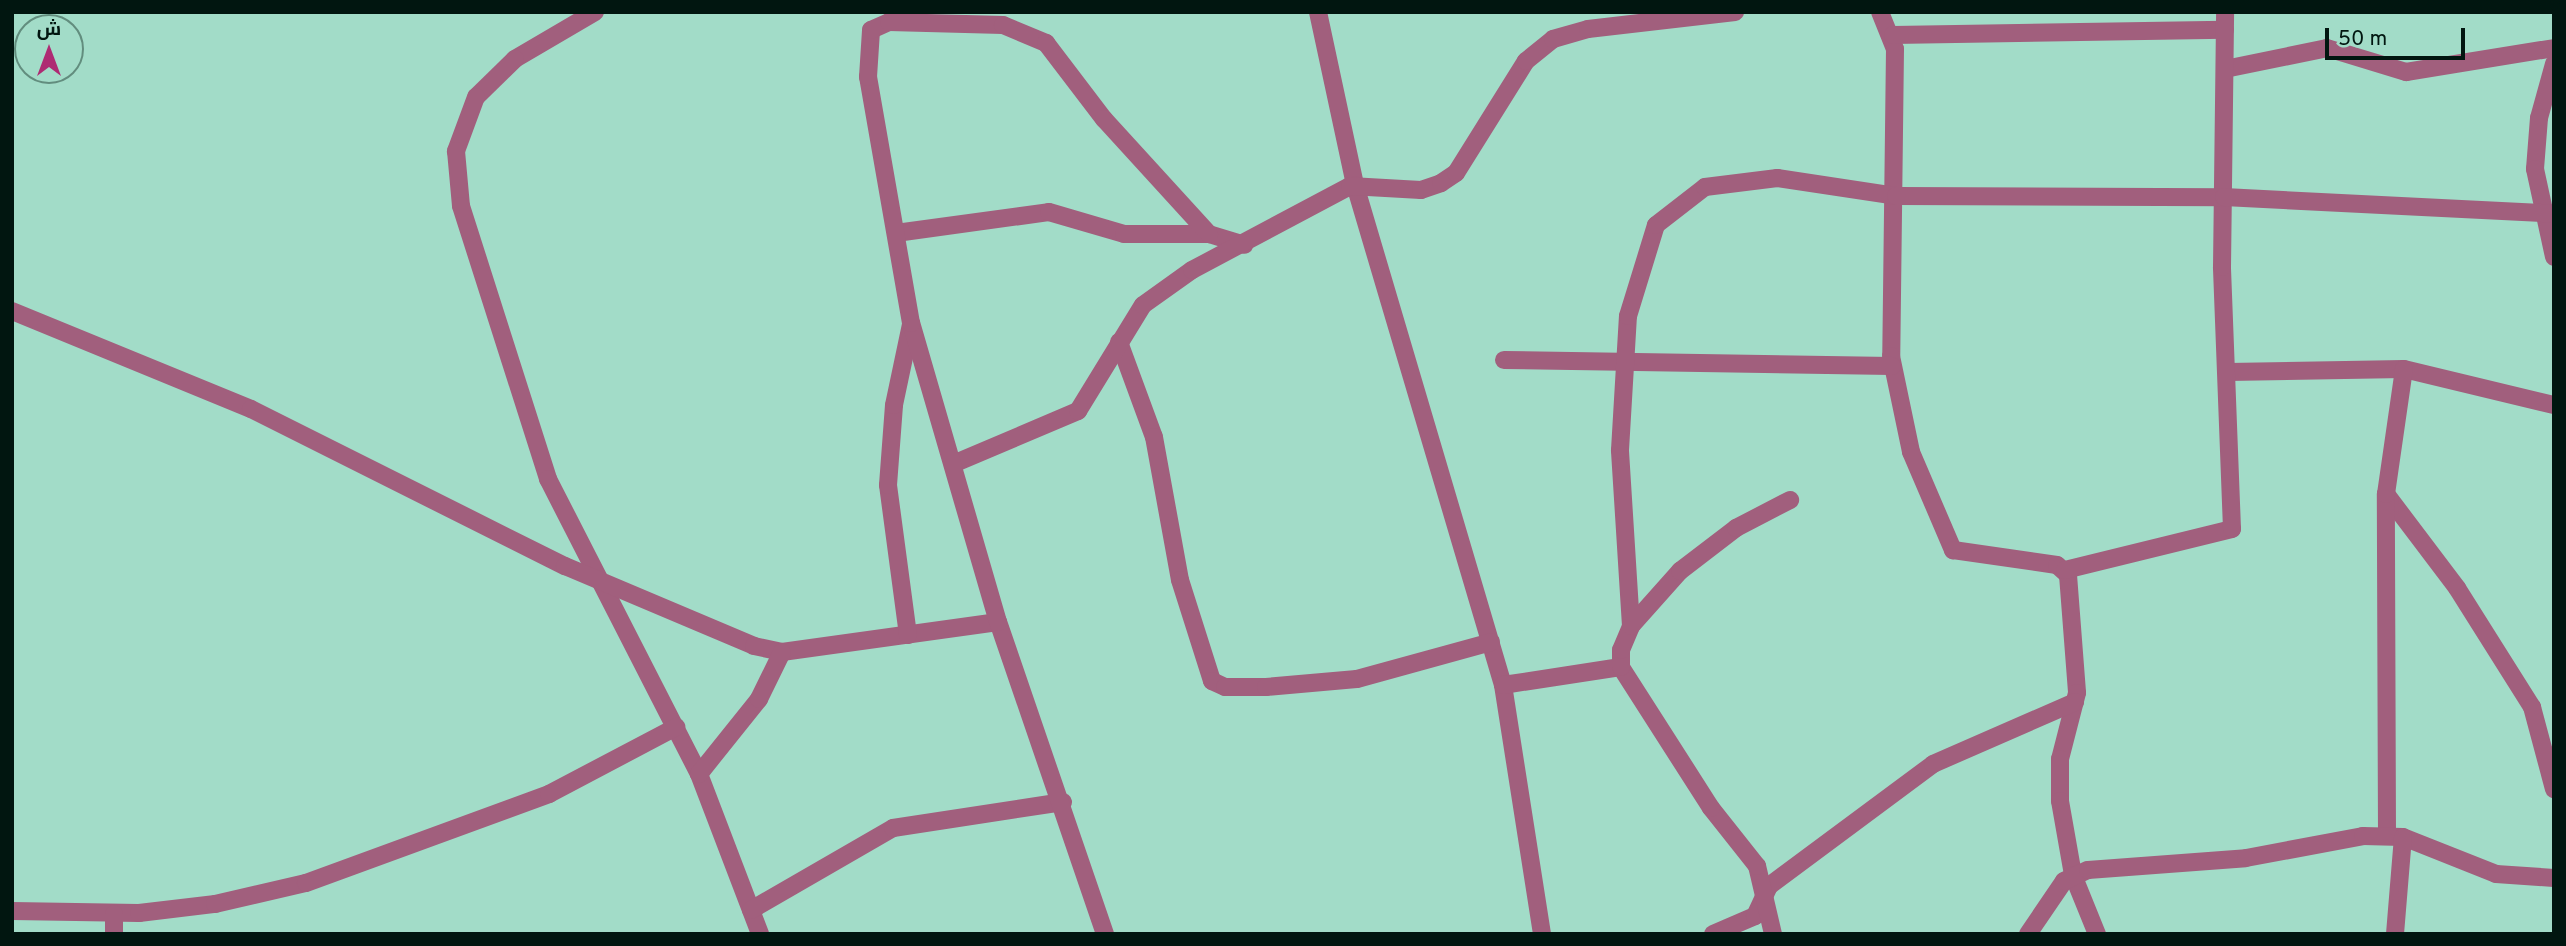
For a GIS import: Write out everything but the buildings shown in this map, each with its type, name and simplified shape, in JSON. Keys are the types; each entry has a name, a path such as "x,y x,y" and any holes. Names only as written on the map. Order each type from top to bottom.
{"street":[{"path":"595,12 492,78 463,121 456,151 461,206 548,479 699,774 760,934"},
{"path":"1318,12 1355,186 1503,685 1542,934"},
{"path":"953,464 1078,411 1119,342 1153,294 1355,186 1421,190 1456,173 1500,95 1553,39 1588,29 1735,12"},
{"path":"1880,12 1893,35 1896,196 1892,366 1911,452 1953,550 2065,570 2232,529 2224,197 2225,21 1893,35"},
{"path":"1105,934 1063,802 999,622 911,323 865,48 871,30 890,22 1003,25 1046,43 1111,128 1209,234"},
{"path":"2225,69 2328,48 2406,72 2554,48"},
{"path":"2554,64 2536,141 2554,257"},
{"path":"1773,934 1757,866 1711,808 1621,667 1632,626 1621,362 1635,277 1656,225 1705,187 1777,178 1896,196 2224,197 2547,214"},
{"path":"896,233 1049,212 1124,234 1209,234 1244,245"},
{"path":"12,312 251,409 601,582 782,652 999,622"},
{"path":"908,635 888,485 894,405 911,323"},
{"path":"1119,342 1154,437 1180,580 1212,681 1225,687 1266,687 1357,679 1491,642"},
{"path":"1504,360 1892,366"},
{"path":"2228,372 2404,369 2553,402"},
{"path":"2395,934 2386,494 2404,369"},
{"path":"2386,494 2456,588 2532,707 2554,789"},
{"path":"1632,626 1709,546 1790,500"},
{"path":"2065,570 2075,702 2059,777 2073,875 2098,934"},
{"path":"699,774 759,699 782,652"},
{"path":"1503,685 1621,667"},
{"path":"1713,934 1755,916 1763,893 1933,764 2075,702"},
{"path":"12,911 114,914 215,904 412,848 549,794 676,727"},
{"path":"751,910 893,828 1063,802"},
{"path":"2028,934 2073,875 2246,858 2395,836 2480,870 2554,878"},
{"path":"114,914 114,934"}]}
